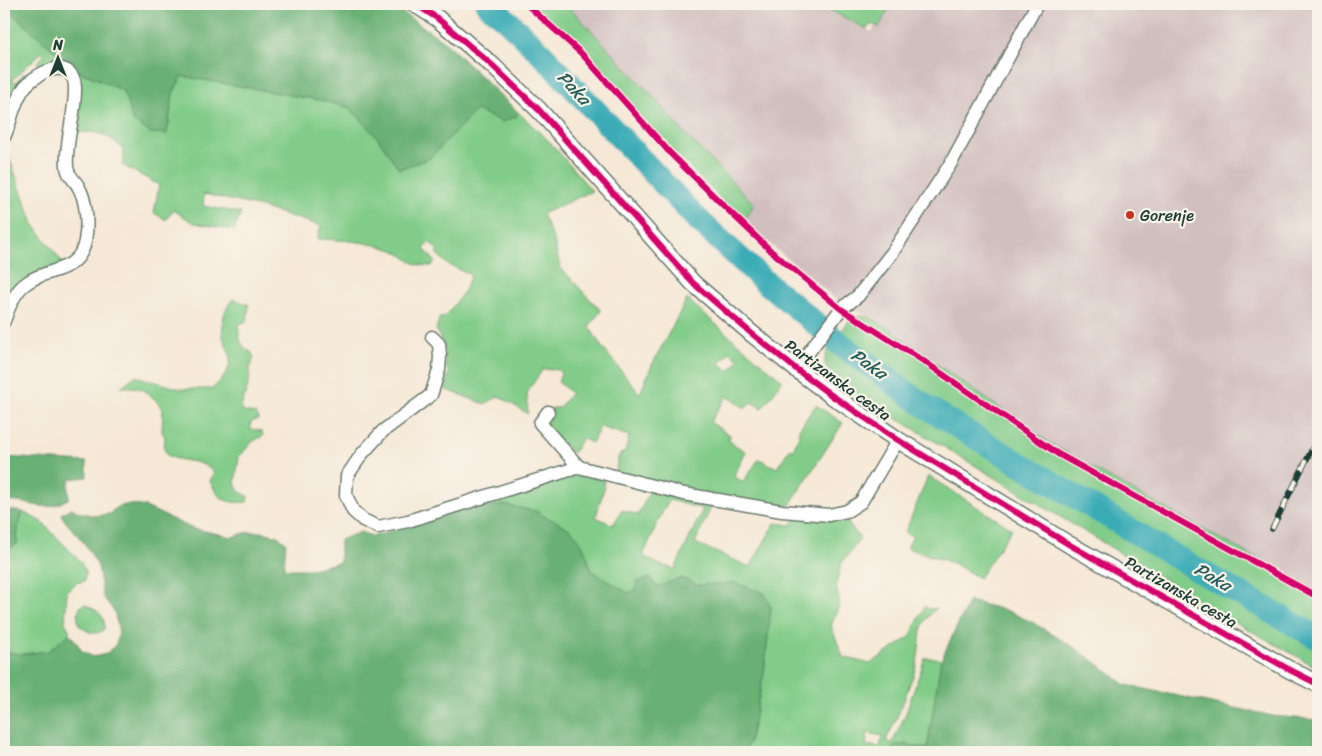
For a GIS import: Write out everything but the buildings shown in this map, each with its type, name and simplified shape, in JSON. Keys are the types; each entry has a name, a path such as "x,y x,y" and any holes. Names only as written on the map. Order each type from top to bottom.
{"main road":[{"name":"Partizanska cesta","path":"415,4 437,18 492,65 539,110 693,283 796,369 898,440 1078,550 1318,684"}],"street":[{"path":"796,369 839,312 858,296 892,253 946,171 1037,4"},
{"path":"4,137 23,90 40,74 60,68 67,71 73,78 75,86 69,130 68,168 70,177 78,184 82,194 86,212 85,242 82,252 69,265 41,275 23,285 14,297 4,321"},
{"path":"432,337 439,344 440,356 439,370 431,395 383,431 362,454 347,476 346,496 353,511 363,520 378,527 393,525 579,467 540,423 548,412"},
{"name":"Partizanska cesta","path":"579,467 684,494 782,511 829,515 847,511 861,502 898,440"}],"shaded area":[{"path":"566,4 817,4 872,32 886,4 1318,4 1318,592 1053,445 890,329 833,297 744,222 754,204 687,136"}],"green space":[{"path":"4,4 390,4 445,42 518,112 517,116 502,122 476,110 430,158 399,169 378,138 350,108 324,101 182,76 173,93 167,134 150,133 133,121 123,91 62,65 57,53"},
{"path":"529,4 568,4 687,136 754,204 744,222 656,133 573,42"},
{"path":"818,4 891,4 879,27 871,24 867,29"},
{"path":"4,6 57,53 62,65 41,69 37,62 45,55 42,52 12,80 15,82 24,73 28,79 4,129"},
{"path":"73,70 123,91 133,121 169,124 173,93 182,76 324,101 350,108 378,138 399,169 430,157 476,110 502,122 517,116 518,112 549,141 592,191 542,214 554,241 560,267 601,311 589,326 601,346 640,394 652,365 687,299 782,380 762,408 751,402 745,408 727,396 710,422 730,435 729,441 746,452 734,476 743,482 759,459 777,468 790,448 793,450 799,435 799,429 816,405 843,423 789,506 711,497 615,472 619,455 625,452 629,436 600,427 592,443 582,438 573,453 545,429 552,408 559,408 571,393 558,382 561,374 559,370 543,369 527,392 528,414 499,396 485,404 444,389 446,388 449,371 446,368 444,346 436,329 440,317 444,318 463,293 471,275 447,264 436,253 438,250 429,242 424,249 435,261 432,266 418,265 396,251 381,246 354,241 317,239 321,226 261,207 204,194 203,206 241,213 234,230 194,223 173,210 166,220 154,213 159,185 122,165 124,159 123,149 113,140 102,135 90,132 77,133 71,130","holes":["729,352 739,359 730,371 720,364"]},
{"path":"4,143 33,224 64,264 8,300 4,299"},
{"path":"233,299 249,305 247,321 239,324 239,333 240,341 254,358 250,369 249,383 241,407 244,412 256,414 259,419 251,422 250,429 262,431 263,436 253,441 239,457 235,483 238,491 248,496 247,502 228,501 220,497 210,481 214,473 209,468 167,455 164,448 165,437 162,432 163,409 146,391 121,387 135,376 181,389 212,389 229,368 229,353 223,337 222,327 225,312"},
{"path":"861,316 869,317 890,329 1053,445 1318,592 1318,633 990,441 944,412 839,335 850,319"},
{"path":"831,345 935,420 1259,612 1318,643 1318,668 1235,622 861,397 841,383 827,369 825,358"},
{"path":"4,457 87,462 87,477 70,479 68,488 69,498 52,506 4,502"},
{"path":"573,472 589,472 603,478 604,488 596,517 613,525 622,510 638,515 651,488 712,505 695,543 750,567 775,523 792,525 797,515 845,518 860,539 841,564 836,586 840,603 831,626 843,657 870,664 910,637 925,606 928,609 937,608 923,625 915,671 886,740 892,744 906,713 925,658 936,658 941,660 927,750 907,744 895,745 892,752 744,752 749,743 764,673 771,607 736,583 696,585 682,578 657,587 628,593 592,571 580,541 576,535 563,525 541,515 539,512 504,505 478,508 471,505","holes":["669,500 703,509 675,569 660,565 643,556","868,733 882,736 880,747 866,745"]},
{"path":"928,476 1012,529 979,578 953,563 907,548 913,536 905,533"},
{"path":"130,504 146,507 191,528 232,537 248,532 276,535 286,542 284,569 312,569 340,562 340,540 360,532 372,536 471,505 478,508 504,505 540,512 541,515 563,525 580,541 592,571 628,593 636,590 636,582 650,578 657,587 682,579 691,581 696,585 736,583 764,593 771,607 764,673 749,743 744,752 4,752 4,652 23,654 49,651 69,634 82,651 93,657 106,654 116,644 119,632 114,611 103,597 98,566 85,544 61,514 71,508 95,516 109,514 117,507"},
{"path":"4,509 23,512 18,527 17,544 4,551"},
{"path":"23,512 42,522 81,562 86,574 84,581 76,583 67,592 65,623 69,629 69,634 49,651 23,654 4,652 4,551 17,544 18,527"},
{"path":"969,601 1005,610 1032,622 1080,651 1126,685 1273,716 1318,720 1318,752 892,752 895,745 907,744 927,749 941,660"},
{"path":"84,604 100,614 104,620 104,630 97,633 91,632 79,625 78,613"}],"waterway":[{"name":"Paka","path":"487,4 541,53 695,217 762,279 839,343 925,406 970,434 1198,570 1318,638"}],"railway":[{"path":"1272,529 1318,437"}],"cycle path":[{"path":"415,4 437,18 492,65 539,110 693,283 796,369 898,440 1070,545 1318,684"},
{"path":"526,4 582,54 671,154 727,209 771,251 841,309 925,362 1058,454 1318,597"}],"place":[{"name":"Gorenje","path":"1130,215"}]}
